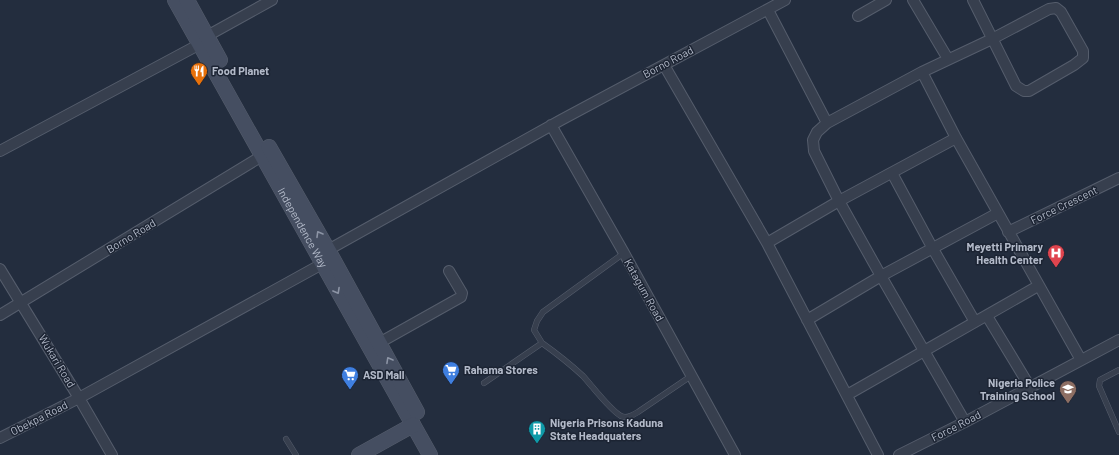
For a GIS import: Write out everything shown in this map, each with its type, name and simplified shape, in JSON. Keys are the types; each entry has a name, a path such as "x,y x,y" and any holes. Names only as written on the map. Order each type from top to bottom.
{"main road":[{"name":"Independence Way","path":"175,0 203,40 328,250 441,455"},
{"name":"Independence Way","path":"187,0 203,40 262,156 430,455"},
{"path":"359,455 413,425"}],"street":[{"path":"0,151 203,40 272,0"},
{"name":"Borno Road","path":"328,250 551,125 785,0"},
{"path":"858,16 886,0"},
{"path":"913,0 948,58"},
{"path":"965,422 923,351 839,201 814,151 813,140 817,132 827,123 948,58 992,39 1049,9 1056,8 1061,12 1083,51 1083,58 1074,65 1029,91 1024,91 1016,86 992,39 972,0"},
{"path":"768,10 827,123"},
{"path":"664,64 767,244 878,455"},
{"path":"922,72 956,138 1081,360"},
{"name":"Katagum Road","path":"551,125 624,253 735,455"},
{"path":"767,244 839,201 956,138"},
{"name":"Borno Road","path":"0,315 21,304 262,156"},
{"path":"892,173 933,249 976,322"},
{"name":"Force Crescent","path":"1008,232 1119,178"},
{"path":"807,320 881,276 998,213"},
{"name":"Obekpa Road","path":"0,438 79,398 322,264"},
{"name":"Wukari Road","path":"0,269 112,455"},
{"path":"379,342 461,297 462,293 449,272"},
{"path":"846,395 1038,286"},
{"path":"987,316 1030,387"},
{"name":"Force Road","path":"899,455 965,422 1119,340"}],"lane":[{"path":"624,253 543,312 537,321 534,330 542,343 582,376 615,412 622,417 629,417 638,412 691,376"},
{"path":"484,383 542,343"},
{"path":"1119,370 1100,380 1099,386 1119,432"},
{"path":"286,439 296,455"}],"place":[{"name":"Food Planet","path":"199,86"},
{"name":"Meyetti Primary Health Center","path":"1056,268"},
{"name":"Rahama Stores","path":"451,385"},
{"name":"ASD Mall","path":"350,390"},
{"name":"Nigeria Police Training School","path":"1068,404"},
{"name":"Nigeria Prisons Kaduna State Headquaters","path":"537,444"}]}
